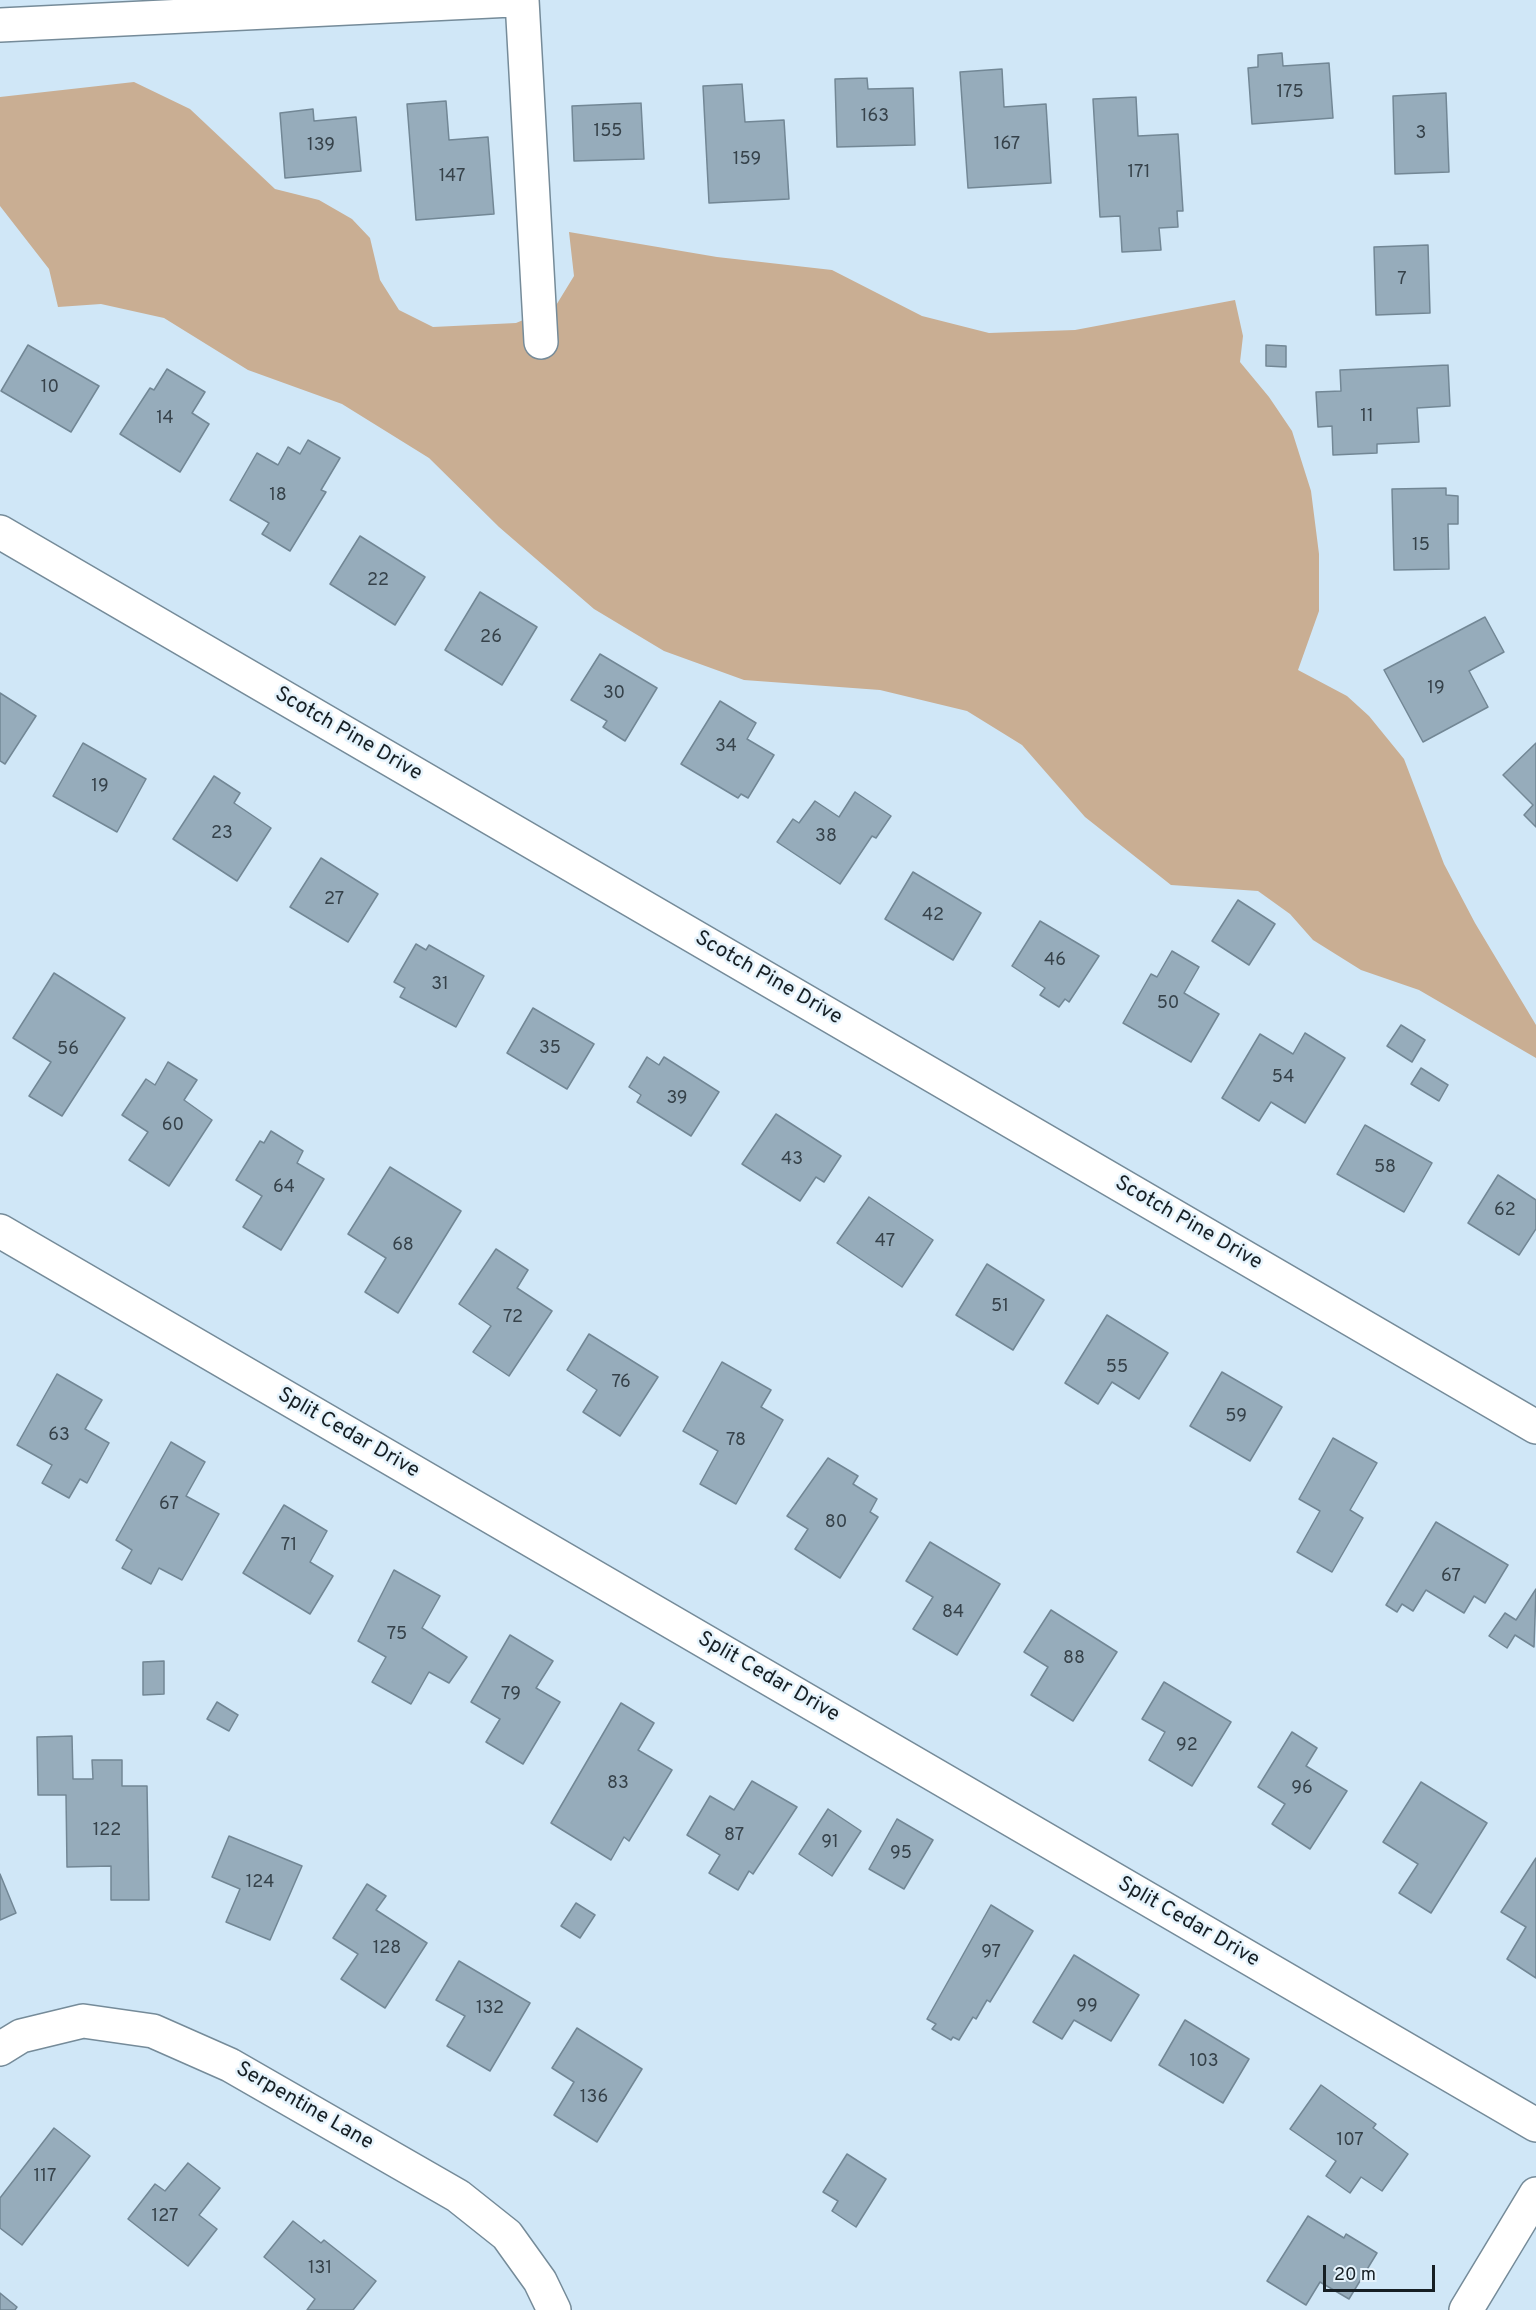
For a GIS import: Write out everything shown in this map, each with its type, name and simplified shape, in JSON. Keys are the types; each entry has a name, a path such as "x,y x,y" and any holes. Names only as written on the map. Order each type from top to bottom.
{"street":[{"path":"0,25 512,0"},
{"path":"522,0 541,342"},
{"name":"Scotch Pine Drive","path":"0,532 1536,1427"},
{"name":"Split Cedar Drive","path":"0,1231 1536,2125"},
{"name":"Serpentine Lane","path":"0,2049 21,2036 83,2021 153,2031 230,2065 458,2196 507,2235 540,2281 554,2310"},
{"path":"1466,2310 1536,2193"}],"shaded area":[{"path":"134,82 190,109 275,189 319,200 352,219 370,238 380,280 399,310 433,327 516,323 555,307 574,276 569,232 717,257 832,270 922,316 989,333 1075,330 1235,300 1243,336 1240,362 1269,397 1292,431 1311,491 1319,554 1319,611 1298,670 1347,696 1369,716 1404,759 1444,864 1475,923 1536,1025 1536,1058 1419,990 1361,970 1313,940 1290,914 1258,891 1171,885 1085,817 1022,745 967,711 880,690 744,680 664,651 594,609 499,527 429,458 342,404 248,370 164,318 101,304 58,307 49,269 0,206 0,97"}],"building":[{"path":"1282,53 1283,66 1329,63 1333,118 1252,124 1248,68 1258,67 1258,55"},
{"path":"1002,69 1004,107 1046,104 1051,183 968,188 960,72"},
{"path":"867,78 868,89 913,88 915,145 837,147 835,79"},
{"path":"742,84 745,122 784,120 789,199 709,203 703,86"},
{"path":"1446,93 1449,172 1395,174 1393,96"},
{"path":"1136,97 1138,136 1178,134 1183,211 1177,211 1178,227 1159,228 1161,250 1122,252 1120,216 1100,217 1093,99"},
{"path":"446,101 449,140 488,137 494,214 416,220 407,104"},
{"path":"641,103 644,159 574,161 572,106"},
{"path":"313,109 314,121 356,117 361,171 285,178 280,113"},
{"path":"1428,245 1430,313 1376,315 1374,247"},
{"path":"28,345 99,386 71,432 1,391"},
{"path":"1266,345 1286,346 1286,367 1266,366"},
{"path":"1448,365 1450,406 1417,408 1419,442 1377,444 1377,453 1333,455 1332,426 1318,427 1316,392 1341,391 1340,370"},
{"path":"167,369 205,392 192,413 209,424 180,472 120,434 150,388 154,390"},
{"path":"308,440 340,458 321,490 326,492 290,551 262,534 269,523 230,500 257,453 278,465 288,447 300,454"},
{"path":"1446,488 1446,495 1458,496 1458,524 1448,524 1449,569 1394,570 1392,489"},
{"path":"360,536 425,577 395,625 330,584"},
{"path":"480,592 537,627 502,685 445,650"},
{"path":"1485,617 1504,652 1469,671 1488,707 1423,742 1384,670"},
{"path":"600,654 657,688 625,741 603,727 607,721 571,700"},
{"path":"0,693 36,716 5,764 0,761"},
{"path":"720,701 756,723 747,739 774,755 748,798 741,794 738,798 681,764"},
{"path":"83,743 146,779 117,832 53,796"},
{"path":"1536,743 1536,827 1524,815 1533,805 1503,775"},
{"path":"214,776 240,793 234,803 271,828 237,881 173,839"},
{"path":"855,792 891,816 876,838 872,836 840,884 777,842 793,819 799,823 815,801 839,817"},
{"path":"321,858 378,894 348,942 290,907"},
{"path":"913,872 981,913 953,960 885,919"},
{"path":"1238,900 1275,924 1249,965 1212,941"},
{"path":"1040,921 1099,956 1069,1002 1065,999 1059,1007 1040,995 1045,988 1012,966"},
{"path":"416,944 426,950 429,945 484,976 456,1027 400,997 405,988 394,982"},
{"path":"1172,951 1199,967 1184,993 1219,1014 1191,1062 1123,1023 1151,974 1157,977"},
{"path":"54,973 125,1018 62,1116 29,1096 51,1062 13,1038"},
{"path":"533,1008 594,1044 567,1089 507,1053"},
{"path":"1401,1025 1425,1040 1412,1062 1387,1046"},
{"path":"1305,1033 1345,1058 1305,1123 1271,1102 1259,1121 1222,1098 1260,1034 1293,1054"},
{"path":"647,1057 659,1065 664,1057 719,1092 691,1136 637,1102 641,1095 629,1087"},
{"path":"168,1062 197,1080 184,1100 212,1120 169,1186 129,1160 148,1132 122,1115 146,1079 155,1085"},
{"path":"1421,1068 1448,1085 1439,1101 1411,1084"},
{"path":"776,1114 841,1156 824,1182 816,1177 800,1201 742,1164"},
{"path":"1365,1125 1432,1163 1404,1212 1337,1174"},
{"path":"271,1131 303,1151 297,1163 324,1179 281,1250 243,1227 262,1196 236,1180 260,1141 264,1143"},
{"path":"390,1167 461,1211 398,1313 365,1292 386,1258 348,1234"},
{"path":"1498,1175 1536,1200 1536,1229 1519,1255 1468,1223"},
{"path":"869,1197 933,1240 902,1287 837,1243"},
{"path":"496,1249 528,1270 517,1288 552,1311 509,1376 473,1352 491,1326 459,1304"},
{"path":"987,1264 1044,1300 1013,1350 956,1315"},
{"path":"1107,1315 1168,1353 1139,1399 1112,1382 1098,1404 1065,1383"},
{"path":"589,1334 658,1377 620,1436 583,1412 597,1390 567,1370"},
{"path":"722,1362 771,1390 761,1407 783,1420 736,1504 700,1484 718,1451 683,1431"},
{"path":"1222,1372 1282,1407 1250,1461 1190,1426"},
{"path":"57,1374 102,1400 85,1429 109,1443 87,1483 80,1479 69,1498 42,1483 52,1465 17,1445"},
{"path":"1333,1438 1377,1463 1350,1510 1363,1518 1332,1572 1297,1552 1320,1511 1299,1499"},
{"path":"171,1442 205,1462 186,1496 219,1514 182,1580 159,1568 151,1584 122,1568 132,1550 116,1540"},
{"path":"828,1458 858,1476 853,1484 877,1499 870,1512 878,1517 840,1578 795,1549 808,1529 787,1516"},
{"path":"284,1505 327,1531 310,1562 333,1576 310,1614 243,1573"},
{"path":"1436,1522 1508,1565 1485,1603 1474,1596 1464,1613 1426,1590 1413,1611 1402,1604 1397,1612 1386,1605"},
{"path":"930,1542 1000,1584 957,1655 913,1629 933,1597 906,1581"},
{"path":"394,1570 440,1596 422,1628 467,1657 449,1683 429,1672 411,1704 372,1682 386,1657 358,1641"},
{"path":"1536,1589 1534,1647 1515,1635 1507,1648 1489,1636 1505,1613 1516,1620"},
{"path":"1051,1610 1117,1652 1073,1721 1031,1695 1048,1667 1024,1652"},
{"path":"510,1635 553,1661 536,1688 560,1702 523,1764 486,1742 500,1719 471,1702"},
{"path":"164,1661 164,1694 143,1695 143,1662"},
{"path":"1164,1682 1231,1722 1192,1786 1149,1760 1165,1732 1142,1719"},
{"path":"217,1702 238,1715 229,1731 207,1719"},
{"path":"621,1703 654,1723 638,1750 672,1770 629,1841 624,1837 611,1860 551,1823"},
{"path":"1292,1732 1317,1748 1306,1766 1347,1791 1310,1849 1272,1824 1285,1804 1258,1787"},
{"path":"72,1736 73,1779 93,1779 92,1760 122,1760 122,1786 147,1786 149,1900 111,1900 111,1866 67,1867 66,1795 38,1795 37,1737"},
{"path":"752,1781 797,1807 753,1874 749,1871 738,1890 709,1873 720,1855 687,1835 710,1796 734,1810"},
{"path":"1421,1782 1487,1823 1431,1913 1399,1893 1418,1864 1383,1842"},
{"path":"828,1809 861,1831 832,1876 799,1854"},
{"path":"897,1819 933,1840 904,1889 869,1869"},
{"path":"229,1836 302,1866 270,1940 226,1922 240,1889 212,1877"},
{"path":"1536,1858 1536,1978 1507,1959 1526,1927 1501,1912"},
{"path":"0,1874 16,1913 0,1920"},
{"path":"367,1884 386,1896 376,1910 427,1943 385,2008 341,1979 358,1954 333,1938"},
{"path":"576,1903 595,1915 580,1938 561,1926"},
{"path":"991,1905 1033,1931 990,2002 987,2000 976,2019 973,2017 959,2040 953,2037 951,2040 932,2029 936,2024 927,2019"},
{"path":"1074,1955 1139,1995 1111,2041 1074,2020 1062,2039 1033,2022"},
{"path":"459,1961 530,2003 490,2071 447,2046 465,2016 436,2000"},
{"path":"1185,2020 1249,2059 1223,2103 1159,2065"},
{"path":"577,2028 642,2069 597,2142 554,2115 574,2082 552,2068"},
{"path":"1321,2085 1376,2124 1373,2128 1408,2154 1382,2191 1361,2177 1350,2193 1326,2176 1336,2161 1290,2129"},
{"path":"54,2128 90,2156 22,2245 0,2228 0,2198"},
{"path":"847,2154 886,2179 856,2227 832,2211 838,2201 823,2192"},
{"path":"188,2163 220,2188 199,2215 217,2229 188,2266 128,2219 155,2184 165,2191"},
{"path":"1308,2216 1344,2238 1346,2234 1377,2253 1349,2299 1320,2282 1306,2305 1267,2281"},
{"path":"293,2221 321,2243 324,2240 376,2281 353,2310 307,2310 315,2299 264,2257"},
{"path":"0,2293 17,2307 15,2310 0,2310"}]}
